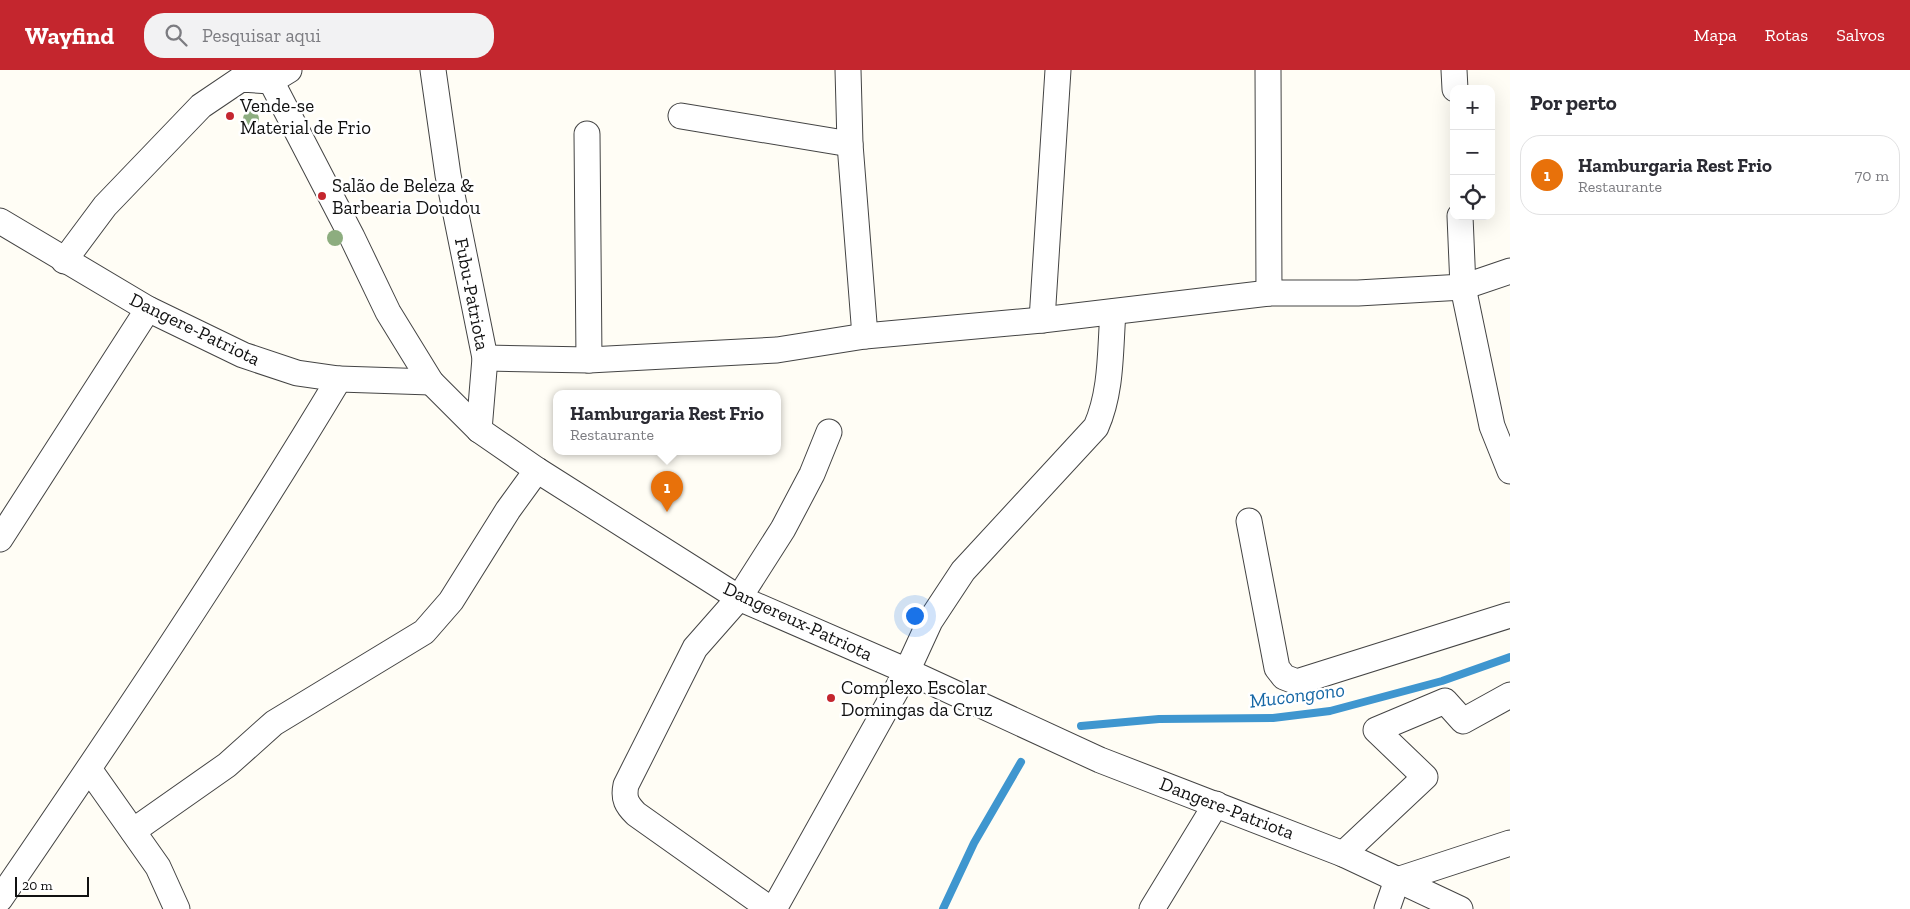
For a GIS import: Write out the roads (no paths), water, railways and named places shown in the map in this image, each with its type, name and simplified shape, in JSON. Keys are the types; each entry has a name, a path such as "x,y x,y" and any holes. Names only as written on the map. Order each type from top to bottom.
{"street":[{"name":"Fubu-Patriota","path":"433,70 448,176 485,358 479,430"},
{"path":"848,70 850,144 865,336"},
{"path":"1042,320 1058,70"},
{"path":"1268,70 1269,294"},
{"path":"1454,70 1455,85"},
{"path":"64,261 106,206 201,106 241,79 274,74 388,312 431,382 479,430"},
{"path":"681,116 850,144"},
{"path":"587,134 589,360"},
{"path":"1460,220 1464,287 1492,426 1510,471"},
{"name":"Dangere-Patriota","path":"0,221 64,261 148,309 243,356 297,373 339,379 431,382"},
{"path":"485,358 589,360 777,350 865,336 1042,320 1269,294 1358,293 1464,287 1510,271"},
{"path":"0,539 148,309"},
{"path":"829,432 812,474 784,529 739,598 695,648 626,785 624,794 626,804 636,814 772,909 907,671 930,620 963,571 1096,427 1104,410 1107,391 1113,312"},
{"path":"0,899 89,769 262,506 339,379"},
{"name":"Dangereux-Patriota","path":"479,430 537,470 739,598 907,671 1055,739"},
{"path":"133,831 227,766 274,723 424,632 451,601 508,510 537,470"},
{"path":"1249,521 1276,668 1284,677 1297,682 1510,615"},
{"path":"1342,854 1425,777 1376,730 1445,701 1463,721 1510,695"},
{"name":"Dangere-Patriota","path":"1055,739 1100,760 1342,854 1460,909"},
{"path":"89,769 158,867 177,909"},
{"path":"1152,909 1216,804"},
{"path":"1387,909 1397,880 1510,843"}],"waterway":[{"name":"Mucongono","path":"1081,726 1159,719 1273,718 1330,711 1442,681 1510,657"},
{"name":"Mucongono","path":"943,909 974,843 1021,762"}],"place":[{"name":"Vende-se Material de Frio","path":"230,116"},
{"name":"Salão de Beleza & Barbearia Doudou","path":"322,196"},
{"name":"Hamburgaria Rest Frio","path":"667,512"},
{"name":"Complexo Escolar Domingas da Cruz","path":"831,698"}]}
